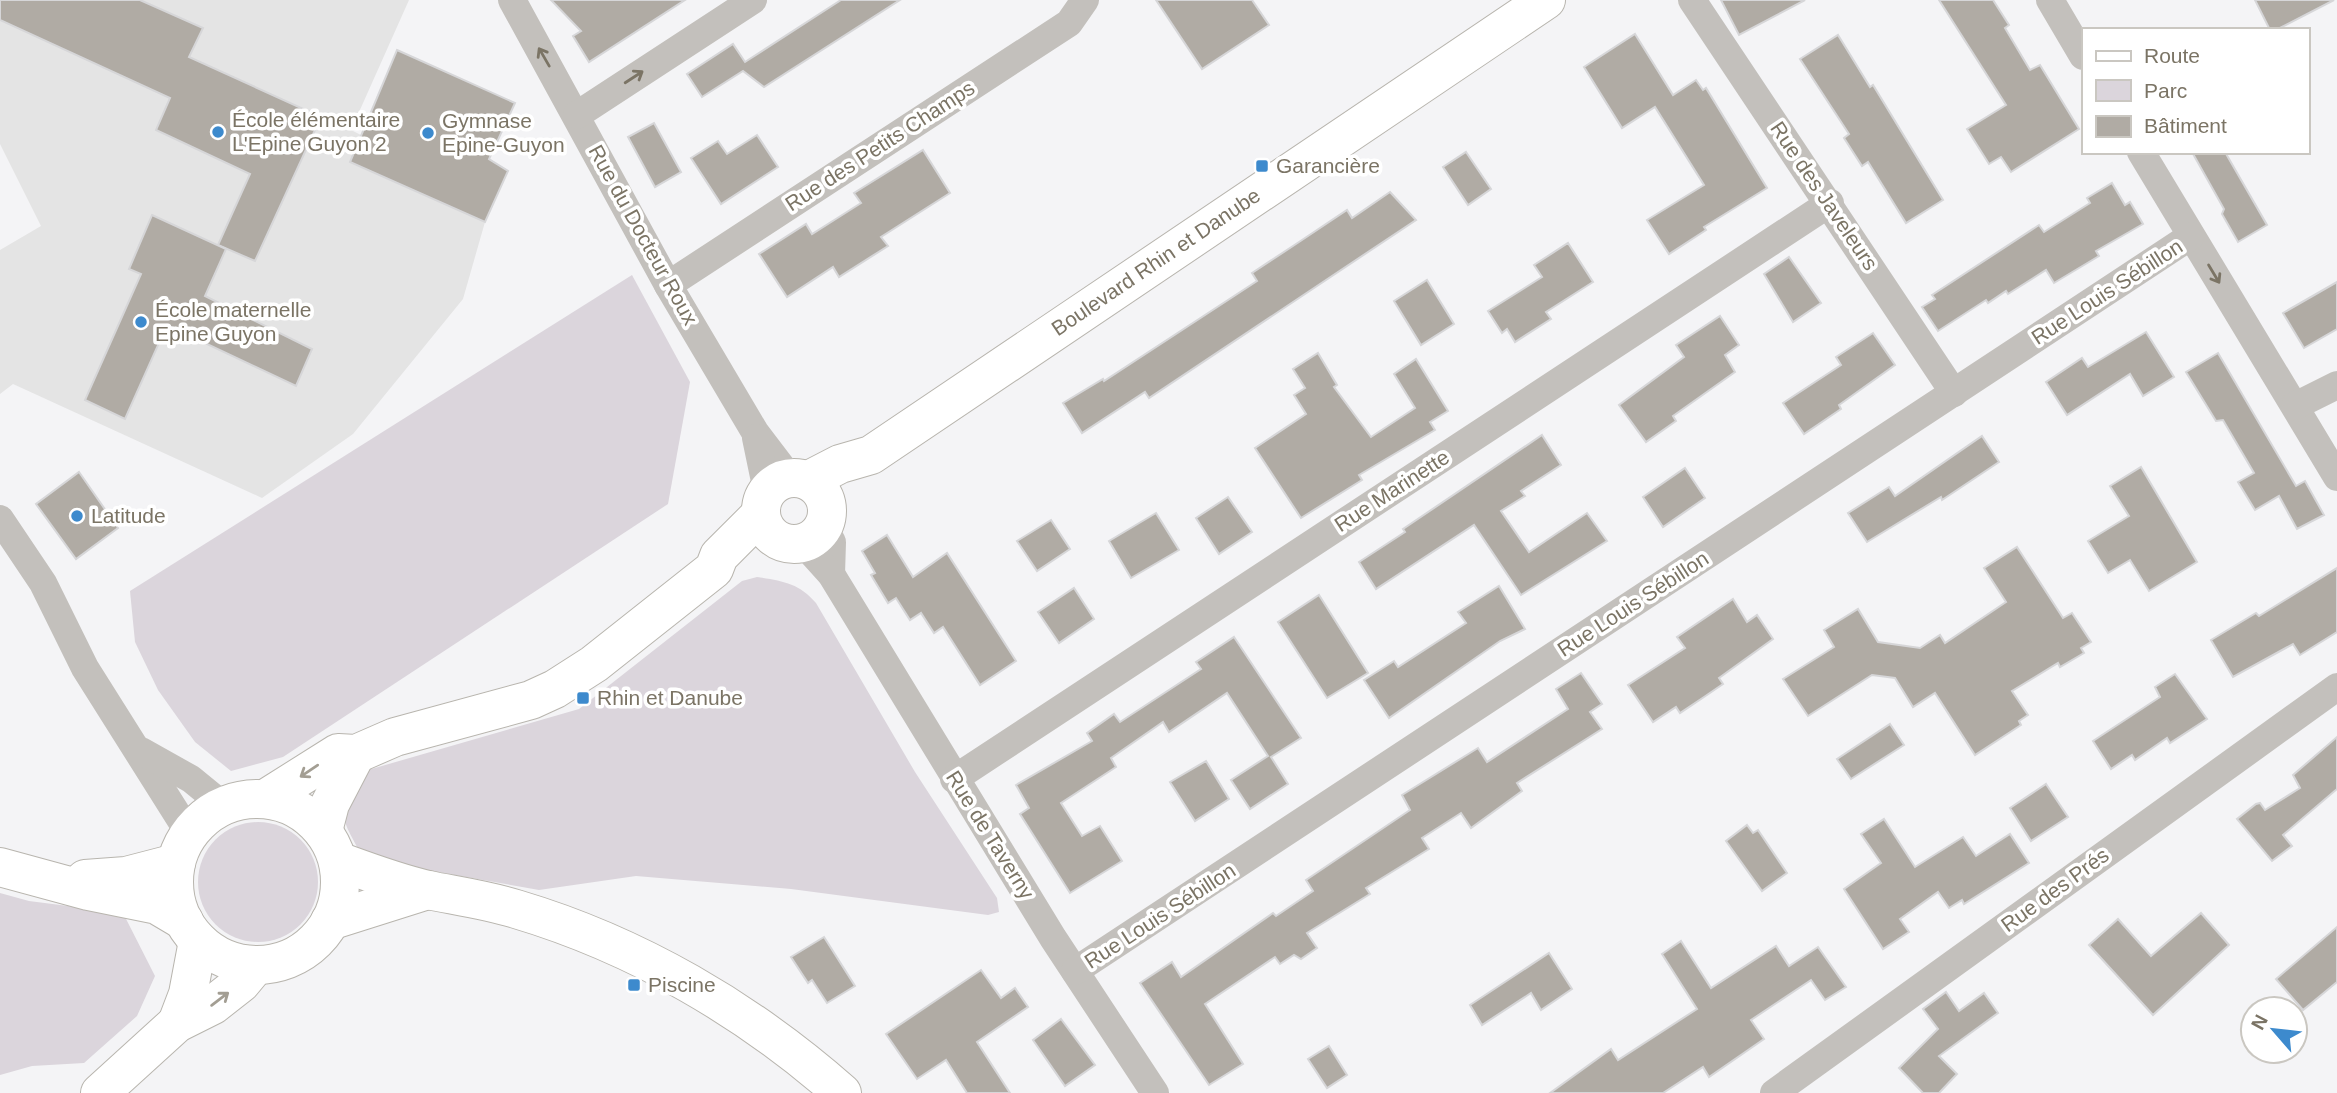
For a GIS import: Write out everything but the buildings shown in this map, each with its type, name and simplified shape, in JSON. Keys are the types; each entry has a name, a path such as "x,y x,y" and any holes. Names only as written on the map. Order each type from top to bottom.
{"main road":[{"name":"Boulevard Rhin et Danube","path":"265,799 338,753 356,754 395,737 531,700 555,690 594,664 714,569 728,569 795,510 852,483 871,455 1546,0"},
{"path":"0,867 88,891 157,905 215,954 236,962 256,965 279,962 300,953 317,939 330,921 340,881 330,846 330,804 356,754"},
{"path":"177,1023 188,994 191,931 176,902 183,848 204,817 224,806 265,799 287,804 307,815 330,846 384,878 517,909 578,930 648,961 712,995 787,1047 842,1093"},
{"path":"44,878 102,879 183,848"},
{"path":"330,921 429,890"},
{"path":"100,1093 177,1023 213,1005 241,983 256,965"}],"street":[{"name":"Rue du Docteur Roux","path":"512,0 668,285 755,432 795,510"},
{"path":"577,115 753,0"},
{"name":"Rue des Petits Champs","path":"668,285 1069,23 1085,0"},
{"name":"Rue des Javeleurs","path":"1692,0 1830,203 1954,393"},
{"path":"2050,0 2082,54"},
{"path":"2142,154 2337,477"},
{"name":"Rue Marinette","path":"954,779 1830,203"},
{"name":"Rue Louis Sébillon","path":"1075,971 2191,236"},
{"path":"2295,406 2337,385"},
{"name":"Rue de Taverny","path":"795,510 954,779 1155,1093"},
{"path":"0,519 43,583 85,668 139,750 183,848"},
{"name":"Rue des Prés","path":"1774,1093 2337,687"},
{"path":"139,750 191,779 224,806"}],"shaded area":[{"path":"0,0 409,0 351,130 361,135 350,162 485,222 463,299 353,434 262,498 13,384 0,394 0,250 41,226 0,144"}],"green space":[{"path":"632,275 690,382 668,504 283,757 231,771 195,742 158,690 135,642 130,591"},
{"path":"757,577 796,587 816,603 915,772 997,898 999,912 988,915 791,889 636,876 539,890 392,864 361,854 347,828 343,810 350,793 368,770 579,709 742,581"},
{"path":"258,822 281,826 301,839 314,859 318,882 314,905 301,925 281,938 258,942 235,938 215,925 202,905 198,882 202,859 215,839 235,826"},
{"path":"0,893 29,901 123,913 155,976 137,1016 84,1063 32,1066 0,1075"}],"place":[{"name":"École élémentaire L'Epine Guyon 2","path":"218,132"},
{"name":"Gymnase Epine-Guyon","path":"428,133"},
{"name":"Garancière","path":"1262,166"},
{"name":"École maternelle Epine Guyon","path":"141,322"},
{"name":"Latitude","path":"77,516"},
{"name":"Rhin et Danube","path":"583,698"},
{"name":"Piscine","path":"634,985"}]}
